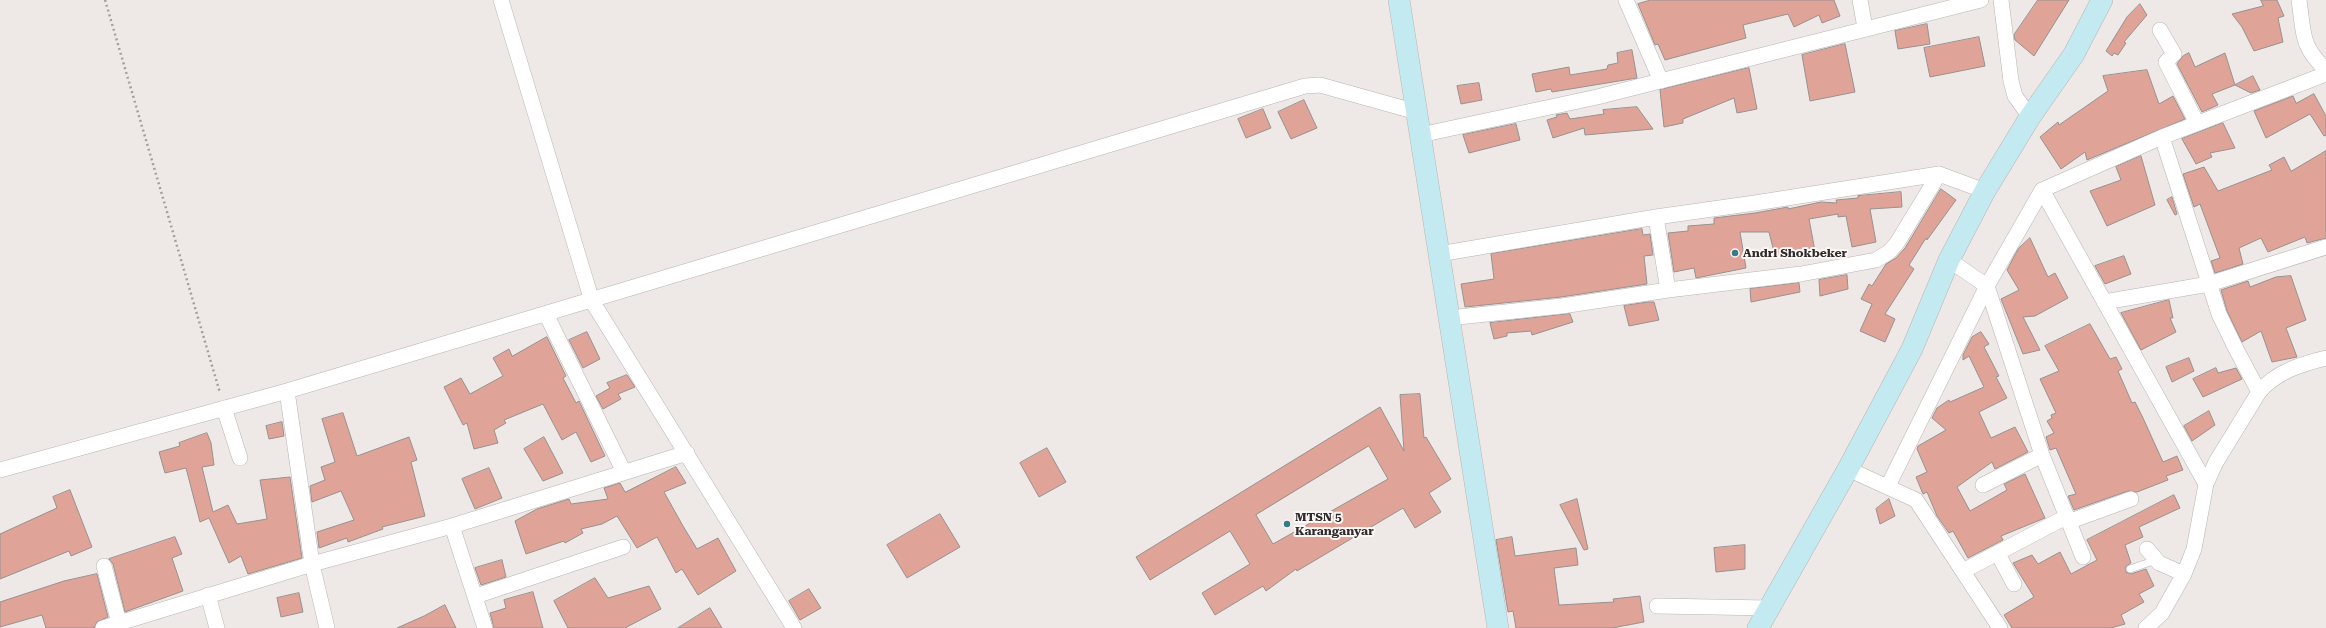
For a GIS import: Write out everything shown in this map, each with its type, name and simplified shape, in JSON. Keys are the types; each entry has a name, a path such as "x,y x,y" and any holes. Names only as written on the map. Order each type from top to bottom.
{"main road":[{"path":"1399,0 1498,628"},
{"path":"1758,628 1852,471 1912,349 1957,266 1985,191 2030,117 2074,54 2102,0"}],"street":[{"path":"501,0 592,301 794,628"},
{"path":"1626,0 1661,81"},
{"path":"1860,0 1865,28"},
{"path":"1420,135 1597,97 1980,0"},
{"path":"2001,0 2010,81 2015,96 2030,117"},
{"path":"2299,0 2304,42 2315,60 2326,70"},
{"path":"2160,30 2174,54 2166,62 2197,123"},
{"path":"1888,486 1983,283 2042,190 2162,137 2326,74"},
{"path":"0,470 287,391 592,301 1305,86 1320,85 1416,112"},
{"path":"2162,137 2209,284 2226,330 2259,392"},
{"path":"1449,318 1562,306 1668,290 1800,274 1876,260 1889,252 1897,243 1939,174"},
{"path":"1439,254 1656,217 1939,174 1985,191"},
{"path":"2042,190 2206,484"},
{"path":"1656,217 1668,290"},
{"path":"2104,302 2209,284 2326,247"},
{"path":"1957,266 1983,283 2042,455 2083,557"},
{"path":"546,314 624,472"},
{"path":"2146,628 2162,614 2184,574 2194,549 2206,484 2216,462 2259,392 2267,382 2285,372 2326,358"},
{"path":"287,391 312,564 327,628"},
{"path":"224,408 240,458"},
{"path":"103,628 312,564 452,526 687,453"},
{"path":"1983,485 2042,455"},
{"path":"1852,471 1911,497 1920,505 2000,628"},
{"path":"1963,571 2067,520 2131,499"},
{"path":"452,526 476,596 485,628"},
{"path":"476,596 623,547"},
{"path":"1998,554 2014,584"},
{"path":"2151,554 2184,574"},
{"path":"104,566 118,623"},
{"path":"208,595 217,628"},
{"path":"1657,606 1769,608"}],"lane":[{"path":"2130,569 2151,554"}],"path":[{"path":"105,0 224,408"}],"building":[{"path":"1651,0 1834,0 1840,16 1822,23 1819,15 1794,27 1788,14 1743,25 1746,38 1665,60 1658,44 1655,45 1638,4"},
{"path":"2038,0 2069,0 2034,56 2015,40 2014,35"},
{"path":"2261,0 2277,0 2284,16 2278,18 2283,42 2254,51 2242,27 2232,14 2263,6"},
{"path":"2140,4 2147,15 2124,42 2126,43 2118,55 2114,53 2112,56 2106,51 2127,17"},
{"path":"1927,24 1930,44 1898,49 1895,31"},
{"path":"1979,37 1985,66 1930,77 1924,48"},
{"path":"1845,44 1855,92 1810,101 1802,55"},
{"path":"1632,50 1637,78 1552,92 1551,89 1536,92 1532,74 1569,67 1570,75 1607,69 1608,65 1618,63 1617,53"},
{"path":"2189,53 2195,67 2225,53 2235,85 2212,94 2218,105 2202,112 2177,64 2183,56"},
{"path":"1749,68 1757,109 1737,113 1734,98 1683,119 1683,123 1664,127 1660,90"},
{"path":"2147,70 2159,104 2173,96 2185,119 2087,160 2085,152 2061,169 2040,137 2058,122 2059,125 2108,91 2103,76"},
{"path":"2253,76 2260,90 2251,93 2235,85"},
{"path":"1479,83 1482,100 1461,104 1457,86"},
{"path":"2314,94 2326,116 2326,135 2324,136 2310,114 2266,138 2254,111 2293,96 2296,103"},
{"path":"1304,100 1317,128 1291,139 1278,112"},
{"path":"1637,107 1653,129 1585,135 1584,128 1553,138 1547,120 1557,117 1556,115 1567,113 1570,119 1604,114 1603,110"},
{"path":"1263,109 1271,128 1246,138 1238,119"},
{"path":"2223,123 2235,148 2210,153 2212,157 2196,164 2182,139"},
{"path":"1516,124 1520,140 1469,153 1463,135"},
{"path":"2326,151 2326,238 2307,243 2305,237 2268,252 2261,238 2239,248 2243,264 2215,273 2211,261 2220,258 2200,204 2194,207 2183,174 2204,167 2218,191 2272,170 2269,165 2284,157 2291,171"},
{"path":"2141,156 2155,205 2107,226 2090,191 2121,180 2116,167"},
{"path":"1941,189 1956,200 1927,240 1926,238 1909,265 1914,269 1885,314 1895,319 1885,342 1860,331 1872,304 1861,299 1869,284 1872,286 1886,264 1896,258 1905,248"},
{"path":"1901,192 1902,207 1870,209 1876,242 1852,247 1846,216 1838,217 1838,214 1809,219 1815,251 1775,256 1769,232 1740,232 1746,268 1696,278 1694,268 1674,272 1668,233 1688,231 1688,226 1714,224 1714,218 1788,207 1788,209 1821,202 1837,203 1836,200 1858,198 1858,196"},
{"path":"2172,197 2177,214 2175,215 2167,200"},
{"path":"1642,229 1643,235 1650,234 1653,255 1644,256 1647,284 1561,297 1465,307 1461,284 1494,279 1491,254"},
{"path":"2030,238 2048,277 2055,273 2068,298 2035,316 2023,317 2040,350 2023,354 2001,299 2019,290 2007,270 2018,249"},
{"path":"2124,256 2131,274 2105,284 2095,266"},
{"path":"1847,275 1848,289 1820,296 1819,280"},
{"path":"2291,276 2306,320 2286,328 2297,357 2272,362 2261,331 2242,342 2227,311 2221,290 2248,281 2250,287 2276,277"},
{"path":"1799,283 1800,292 1751,302 1750,289"},
{"path":"2169,300 2173,318 2170,318 2176,332 2141,350 2121,313"},
{"path":"1654,302 1659,320 1629,326 1624,306"},
{"path":"1570,314 1573,322 1532,335 1531,331 1507,333 1507,336 1494,339 1490,323"},
{"path":"2090,324 2110,359 2116,357 2122,369 2118,371 2132,403 2135,402 2163,462 2177,456 2183,470 2166,476 2168,480 2137,492 2128,491 2074,510 2068,496 2076,494 2056,448 2050,450 2046,437 2054,433 2047,421 2052,418 2051,415 2056,413 2040,379 2059,371 2045,346"},
{"path":"587,332 600,359 583,368 569,340"},
{"path":"1981,332 1989,344 1984,347 1999,376 1996,377 2007,398 1979,412 1991,438 2015,427 2028,452 1995,469 1992,462 1957,487 1970,511 2007,490 2004,484 2025,474 2045,518 2001,536 2003,540 1968,558 1953,531 1949,533 1937,516 1927,492 1923,494 1916,477 1927,472 1917,449 1918,446 1946,430 1932,418 1937,408 1949,400 1950,402 1984,387 1969,356 1963,360 1963,355 1972,337"},
{"path":"547,337 566,376 563,378 576,403 579,401 605,456 591,462 576,432 562,440 543,404 504,420 506,423 494,430 498,443 474,449 467,423 463,425 444,387 461,378 470,394 503,376 493,358 509,349 512,356"},
{"path":"2189,358 2194,371 2172,382 2166,367"},
{"path":"2216,368 2218,373 2236,368 2242,379 2203,397 2193,379"},
{"path":"627,375 635,387 618,394 621,399 603,409 596,396 610,388 607,383"},
{"path":"1420,394 1424,438 1426,437 1451,479 1429,493 1441,512 1415,528 1403,508 1297,571 1296,569 1266,591 1263,586 1215,615 1202,593 1250,564 1230,531 1150,580 1136,557 1380,407 1404,451 1400,395","holes":["1369,446 1388,479 1273,544 1256,515"]},
{"path":"2209,411 2215,425 2192,441 2184,426"},
{"path":"343,413 357,456 409,437 417,460 411,462 425,516 382,527 383,529 348,542 347,538 319,548 317,532 354,520 341,491 312,502 310,486 325,480 321,467 335,462 322,419"},
{"path":"282,422 284,436 269,439 266,426"},
{"path":"207,433 211,443 214,465 202,467 213,512 228,505 237,524 267,519 260,480 290,477 302,558 248,574 241,556 229,563 209,518 200,522 186,468 165,473 159,452 180,446 179,443"},
{"path":"544,437 563,473 543,481 524,449"},
{"path":"1047,448 1066,482 1039,497 1020,463"},
{"path":"676,467 686,483 664,492 683,526 697,549 718,538 736,571 698,595 682,569 676,573 657,537 637,548 617,516 602,524 581,529 583,533 565,543 564,541 526,554 515,521 537,509 569,499 571,504 608,499 604,488 620,483 625,492"},
{"path":"489,468 502,498 475,509 462,479"},
{"path":"70,490 92,547 71,556 69,551 0,579 0,534 57,508 53,497"},
{"path":"2174,495 2180,508 2139,527 2143,537 2125,545 2131,563 2126,566 2126,572 2131,574 2146,569 2154,586 2139,594 2144,602 2121,615 2125,624 2111,628 2012,628 2004,615 2034,597 2013,563 2032,555 2038,564 2060,552 2071,574 2097,560 2087,540"},
{"path":"1577,499 1588,549 1584,550 1560,505"},
{"path":"1889,499 1895,516 1880,524 1876,509"},
{"path":"940,514 960,547 907,578 887,545"},
{"path":"175,537 182,554 172,558 183,591 125,612 113,564 109,559"},
{"path":"1512,537 1515,556 1576,548 1578,565 1554,568 1559,605 1614,602 1613,599 1640,596 1644,622 1612,628 1516,628 1513,611 1508,612 1496,540"},
{"path":"1745,545 1745,569 1716,572 1714,548"},
{"path":"502,560 506,577 481,585 475,568"},
{"path":"97,574 108,617 97,622 94,628 46,628 42,615 0,627 0,602 64,581"},
{"path":"595,578 608,598 649,586 661,609 625,628 568,628 554,601"},
{"path":"809,589 821,608 800,620 789,601"},
{"path":"533,592 543,628 494,628 490,613 506,608 504,600"},
{"path":"299,593 303,612 281,617 277,598"},
{"path":"445,605 456,628 397,628 424,616"},
{"path":"710,608 722,628 678,628"}],"place":[{"name":"Andri Shokbeker","path":"1735,253"},
{"name":"MTSN 5 Karanganyar","path":"1287,524"}]}
